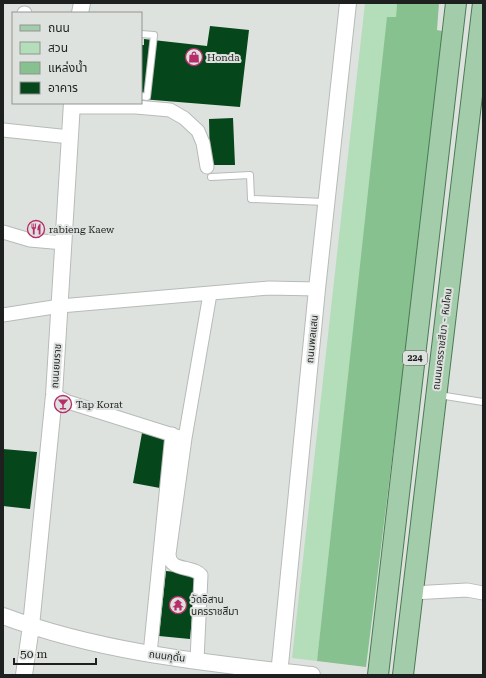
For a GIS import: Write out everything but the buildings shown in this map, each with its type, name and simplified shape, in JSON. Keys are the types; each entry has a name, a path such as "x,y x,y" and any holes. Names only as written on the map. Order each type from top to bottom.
{"main road":[{"name":"ถนนนครราชสีมา - หินโคน","path":"402,675 435,395 479,74 483,3"},
{"path":"456,10 482,25"},
{"name":"224","path":"378,675 456,10"},
{"path":"452,41 481,48"}],"street":[{"name":"ถนนพลแสน","path":"279,673 317,289 348,3"},
{"name":"ถนนยมราช","path":"24,675 31,626 54,395 72,105"},
{"path":"72,105 136,107 170,110 184,118 198,131 203,143 209,172"},
{"path":"3,130 70,137"},
{"path":"3,232 30,240 64,243"},
{"path":"3,314 60,306 269,288 317,289"},
{"path":"197,660 202,578 199,573 174,565 168,556 185,438 210,294"},
{"path":"54,395 68,402 185,438"},
{"path":"150,654 172,434"},
{"path":"412,593 467,590 483,593"},
{"name":"ถนนกุดั่น","path":"3,616 31,626 107,647 279,673 312,675"}],"lane":[{"path":"142,34 154,35 147,96 142,96"},
{"path":"209,172 250,175 250,199 327,202"},
{"path":"435,395 483,402"}],"green space":[{"path":"365,3 397,3 396,17 388,17 317,661 292,658"}],"water":[{"path":"397,3 439,3 437,30 442,31 445,35 366,667 317,661 387,17 396,17"}],"place":[{"name":"Honda","path":"194,57"},
{"name":"rabieng Kaew","path":"36,229"},
{"name":"Tap Korat","path":"63,404"},
{"name":"วัดอิสาน นครราชสีมา","path":"178,605"}]}
